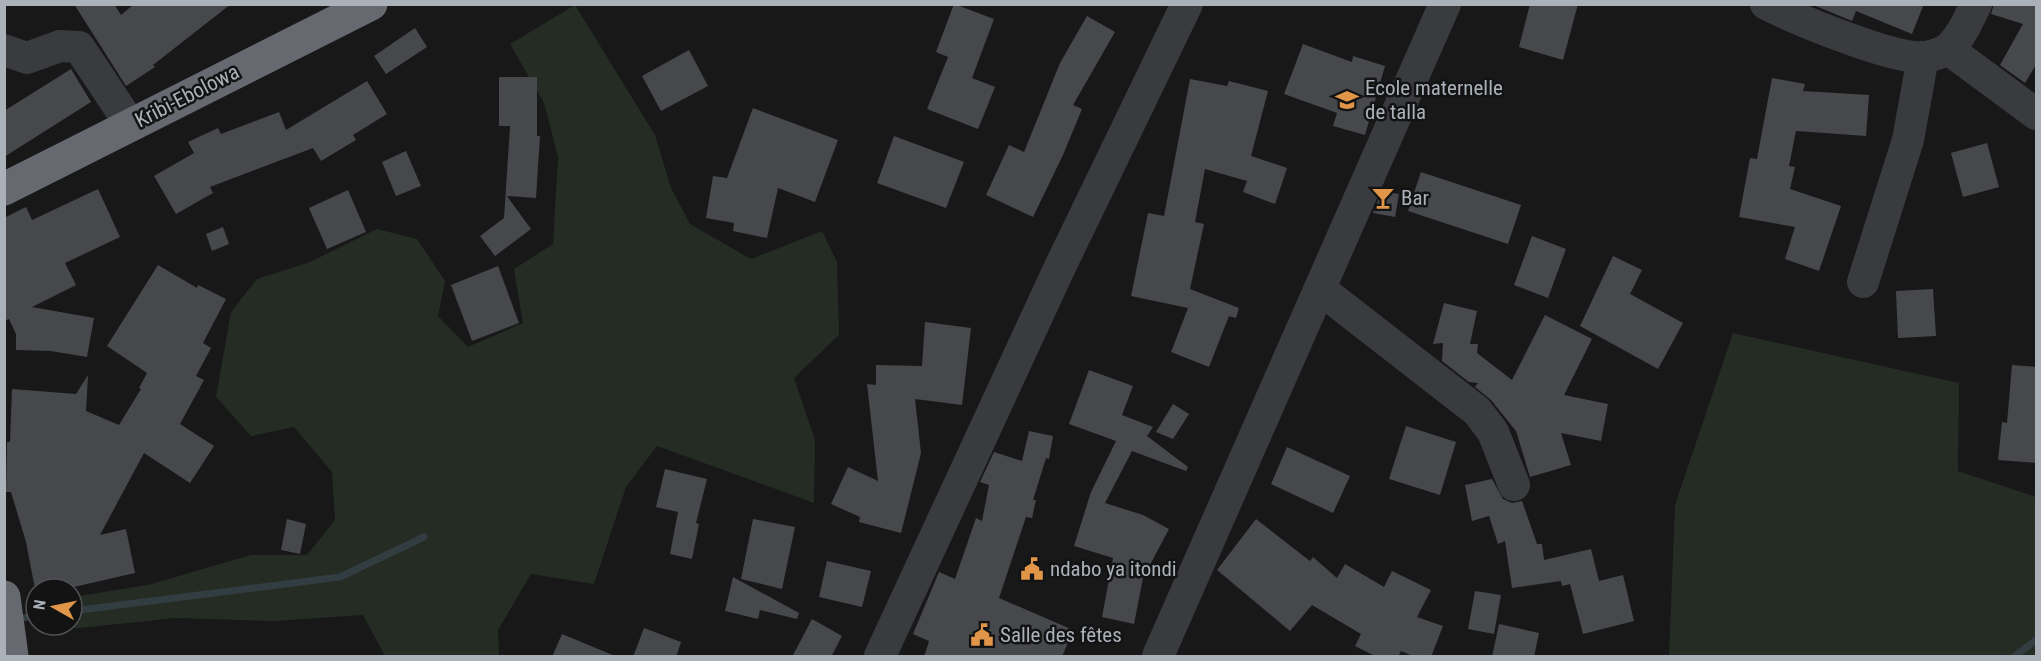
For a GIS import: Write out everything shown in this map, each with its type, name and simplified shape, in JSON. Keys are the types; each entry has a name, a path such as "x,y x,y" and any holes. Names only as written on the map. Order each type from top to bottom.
{"highway":[{"name":"Kribi-Ebolowa","path":"4,189 370,4"},
{"path":"4,597 12,657"}],"street":[{"path":"880,657 1059,269 1186,4"},
{"path":"1158,657 1445,4"},
{"path":"1766,4 1794,18 1897,54 1936,53 2037,114"},
{"path":"1863,282 1936,53 1962,33 1976,4"},
{"path":"4,50 27,58 60,46 79,47 130,124"},
{"path":"1320,289 1477,411 1493,432 1514,485"}],"shaded area":[{"path":"575,5 655,135 671,188 690,224 751,259 822,231 837,262 839,335 794,378 815,440 814,503 657,446 626,487 594,584 531,574 498,630 499,656 385,656 363,615 274,621 176,618 84,627 84,595 148,585 251,555 307,555 335,520 332,472 294,427 251,436 216,397 231,312 257,279 310,262 377,229 417,239 445,281 438,316 468,347 523,323 514,269 553,244 558,157 544,103 510,44"},
{"path":"1733,333 1959,383 1958,471 2036,497 2036,656 1669,656 1675,505"}],"building":[{"path":"74,4 114,4 121,15 134,4 231,4 153,65 155,67 126,86"},
{"path":"954,4 994,19 972,78 995,87 978,129 927,109 948,57 936,52"},
{"path":"1530,4 1578,4 1563,60 1519,47"},
{"path":"1811,4 1924,4 1912,34 1856,11 1852,21"},
{"path":"1994,4 2037,4 2037,63 2025,83 2000,65 2023,24 1991,14"},
{"path":"1087,16 1115,32 1073,105 1082,109 1033,217 986,195 1009,145 1024,152 1060,63"},
{"path":"415,28 427,47 386,74 374,56"},
{"path":"1303,44 1352,62 1353,56 1385,66 1365,135 1333,126 1337,113 1284,94"},
{"path":"689,50 708,86 661,111 642,76"},
{"path":"71,69 91,102 4,157 4,111"},
{"path":"499,77 537,77 537,136 540,136 536,198 507,196 531,229 495,256 480,236 504,218 510,126 499,126"},
{"path":"1772,78 1805,84 1803,91 1869,95 1866,136 1796,131 1789,166 1795,167 1790,189 1841,206 1819,271 1785,259 1795,227 1739,217 1750,158 1757,159"},
{"path":"1190,79 1227,86 1229,81 1268,91 1251,156 1287,168 1275,204 1243,192 1247,181 1205,169 1195,222 1204,224 1190,289 1239,308 1236,318 1229,316 1209,367 1171,352 1188,308 1131,296 1148,213 1164,216"},
{"path":"367,81 387,114 353,135 356,140 321,161 313,148 210,187 213,193 176,214 154,176 194,153 188,142 218,128 221,134 279,112 286,130"},
{"path":"753,108 838,140 815,202 778,188 767,238 733,231 734,223 706,218 713,176 727,178"},
{"path":"894,136 964,162 946,208 877,183"},
{"path":"1987,143 1999,187 1963,197 1951,153"},
{"path":"406,151 421,186 396,196 382,162"},
{"path":"1421,172 1521,205 1508,244 1408,211"},
{"path":"98,189 120,237 65,263 76,285 32,307 94,318 87,357 51,351 16,350 16,334 9,319 4,321 4,218 26,207 32,220"},
{"path":"348,190 366,232 327,249 309,208"},
{"path":"1382,191 1399,194 1395,217 1373,213"},
{"path":"223,227 229,244 212,251 206,234"},
{"path":"1532,236 1566,249 1548,298 1514,285"},
{"path":"1613,256 1642,270 1630,294 1683,323 1658,369 1580,326"},
{"path":"158,265 197,288 198,285 226,299 203,343 211,348 196,376 204,380 180,424 214,446 190,483 144,453 100,535 126,529 135,573 84,585 84,577 33,577 26,542 11,492 6,492 7,442 10,442 12,389 76,394 88,375 86,411 119,425 141,389 139,388 147,373 107,346"},
{"path":"498,266 519,323 472,341 451,285"},
{"path":"1933,289 1936,336 1898,338 1896,291"},
{"path":"1444,303 1477,311 1470,344 1478,344 1477,353 1512,380 1545,315 1592,339 1564,395 1608,404 1601,441 1561,433 1571,465 1530,477 1516,431 1491,400 1475,387 1478,383 1469,382 1442,361 1443,343 1433,344"},
{"path":"925,322 971,328 962,405 915,399 921,453 901,533 859,522 860,517 831,504 848,467 878,481 867,384 876,385 876,365 922,366"},
{"path":"2012,365 2037,367 2037,463 1998,460 2002,422 2007,423"},
{"path":"1089,370 1133,386 1122,415 1153,427 1147,436 1188,467 1186,471 1132,451 1105,503 1143,515 1169,529 1143,578 1134,624 1102,617 1113,558 1074,546 1091,492 1116,441 1069,424"},
{"path":"1173,404 1189,414 1173,439 1156,432"},
{"path":"1406,426 1456,442 1440,495 1389,479"},
{"path":"1029,431 1053,436 1049,459 1046,458 1033,500 1036,500 1032,518 1026,517 999,598 1073,630 1062,657 924,657 929,641 913,634 939,572 955,579 976,518 982,521 989,485 980,482 994,452 1022,461"},
{"path":"1287,447 1350,476 1333,513 1271,484"},
{"path":"665,469 707,479 696,523 699,524 692,559 670,554 678,512 656,507"},
{"path":"1492,479 1503,499 1512,503 1522,501 1537,544 1542,544 1544,560 1591,549 1599,581 1623,575 1634,621 1583,634 1570,584 1562,586 1561,581 1512,588 1505,541 1498,544 1489,516 1472,521 1465,485"},
{"path":"287,519 306,524 300,554 281,550"},
{"path":"753,519 795,527 782,589 741,579"},
{"path":"1256,519 1310,561 1313,557 1337,578 1345,564 1384,587 1392,571 1431,590 1417,617 1443,626 1431,657 1415,657 1401,651 1398,657 1377,657 1355,646 1361,634 1312,605 1290,631 1217,570"},
{"path":"827,561 871,571 862,607 819,597"},
{"path":"733,577 799,613 797,619 760,610 758,619 725,611"},
{"path":"1475,591 1501,595 1494,634 1468,629"},
{"path":"812,619 842,636 831,657 792,657"},
{"path":"1499,624 1539,633 1534,657 1492,657"},
{"path":"644,628 681,642 676,657 633,657"},
{"path":"562,634 615,656 615,657 552,657"}],"waterway":[{"path":"84,609 340,577 424,537"},
{"path":"2015,656 2036,640"}],"place":[{"name":"Ecole maternelle de talla","path":"1347,100"},
{"name":"Bar","path":"1383,198"},
{"name":"ndabo ya itondi","path":"1032,569"},
{"name":"Salle des fêtes","path":"982,635"}]}
